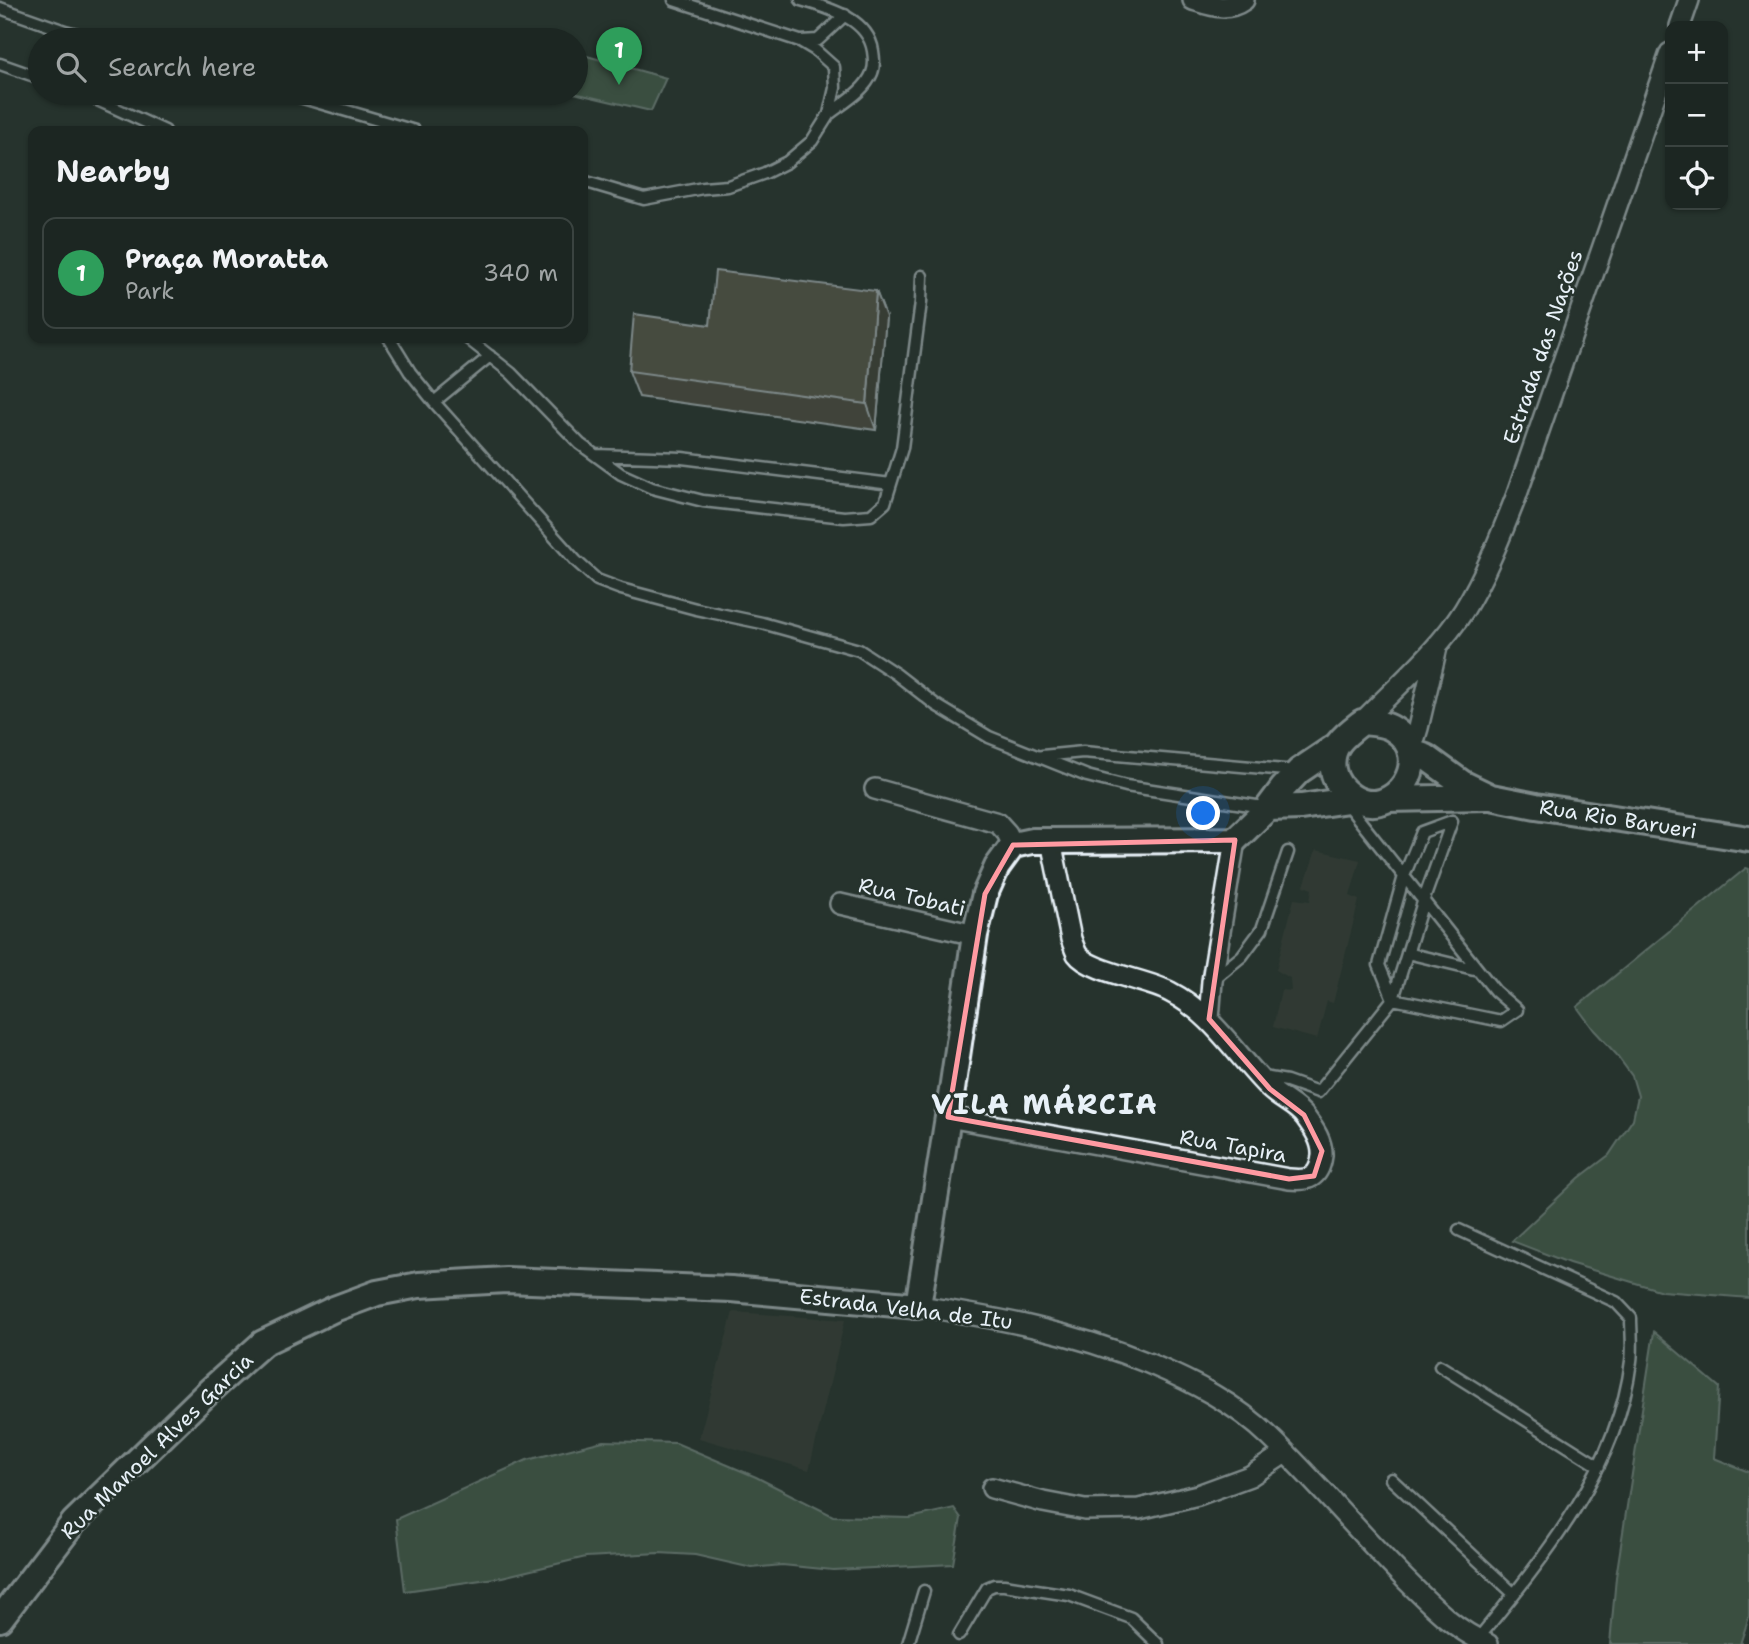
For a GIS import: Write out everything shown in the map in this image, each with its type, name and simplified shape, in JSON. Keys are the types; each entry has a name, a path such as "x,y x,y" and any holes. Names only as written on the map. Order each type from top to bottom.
{"street":[{"path":"1193,0 1221,7 1234,6 1244,0"},
{"path":"1682,21 1689,0"},
{"name":"Estrada das Nações","path":"1362,722 1437,646 1464,612 1492,559 1665,67"},
{"name":"Estrada das Nações","path":"1410,749 1418,728 1437,646"},
{"path":"1268,808 1301,807 1349,800 1378,802 1398,793 1410,774 1412,763 1410,749 1402,736 1392,728 1362,722 1343,735 1336,746 1333,770 1337,782 1349,800"},
{"path":"1209,1019 1212,981 1235,840 1268,808 1299,771 1336,746"},
{"name":"Rua Rio Barueri","path":"1410,749 1462,783 1492,797"},
{"path":"875,789 998,823 1007,832 1013,845"},
{"name":"Rua Rio Barueri","path":"1388,799 1492,797 1599,817 1747,838"},
{"path":"918,1306 975,935 985,894 997,867 1013,845 1032,841 1235,840"},
{"path":"1051,841 1072,939 1078,955 1095,966 1170,991 1209,1019 1259,1076"},
{"name":"Rua Tobati","path":"840,904 975,935"},
{"name":"Rua Tapira","path":"948,1117 1289,1179 1304,1180 1314,1176 1322,1152 1320,1139 1304,1115 1270,1089 1259,1076"},
{"name":"Estrada Velha de Itu","path":"506,1280 731,1290 918,1306 1025,1324 1084,1340 1134,1358 1187,1379 1246,1416 1286,1453 1385,1559 1440,1613 1483,1642"},
{"name":"Rua Manoel Alves Garcia","path":"0,1619 74,1522 206,1394 263,1343 334,1308 377,1293 419,1285 506,1280"},
{"path":"992,1488 1085,1510 1139,1509 1198,1495 1250,1476 1286,1453"}],"lane":[{"path":"588,182 644,199 728,186 787,162 812,141 829,114 835,88 834,67 815,50 800,41 674,0"},
{"path":"801,0 845,15 861,28 871,41 873,73 861,89 829,114"},
{"path":"0,8 57,28"},
{"path":"800,41 818,40 845,15"},
{"path":"0,64 28,74"},
{"path":"108,105 153,126"},
{"path":"327,105 398,126"},
{"path":"473,343 510,373 580,444 621,474 652,488 703,501 844,517 871,515 885,503 902,448 922,276"},
{"path":"392,343 410,372 434,402 576,561 597,579 621,590 762,623 859,650 936,705 989,737 1087,776 1126,786 1268,808"},
{"path":"434,402 490,356"},
{"path":"595,455 682,458 891,484"},
{"path":"1038,757 1083,752 1299,771"},
{"path":"1349,800 1404,876 1478,970 1495,991 1517,1010 1501,1021 1394,999"},
{"path":"1259,1076 1287,1081 1318,1092 1394,999 1423,900 1452,821 1422,832 1404,876 1379,965 1394,999"},
{"path":"1212,981 1242,956 1262,929 1288,852"},
{"path":"1407,953 1478,970"},
{"path":"1458,1230 1616,1302 1631,1318 1632,1359 1620,1416 1599,1466 1569,1517 1483,1642"},
{"path":"1440,1366 1599,1466"},
{"path":"1391,1479 1514,1594"},
{"path":"959,1635 987,1588 1004,1585 1069,1595 1131,1618 1158,1644"},
{"path":"908,1644 924,1591"}],"highlighted area":[{"path":"1235,840 1209,1019 1270,1089 1304,1115 1322,1151 1314,1176 1289,1179 948,1117 985,894 1013,845"}],"shaded area":[{"path":"1316,850 1360,860 1350,896 1359,900 1333,1003 1327,1001 1317,1039 1273,1027 1281,990 1291,991 1290,978 1276,970 1294,899 1310,901 1312,889 1304,886"},
{"path":"733,1312 845,1320 809,1470 699,1438"}],"green space":[{"path":"588,56 666,78 651,111 588,96"},
{"path":"1746,868 1749,869 1749,1298 1662,1291 1569,1263 1512,1241 1579,1178 1609,1155 1633,1119 1638,1096 1632,1076 1577,1007"},
{"path":"1654,1332 1719,1387 1714,1458 1749,1472 1749,1617 1740,1644 1610,1644 1616,1577"},
{"path":"603,1441 676,1443 756,1477 833,1516 910,1518 954,1508 961,1518 953,1564 833,1570 782,1565 752,1568 695,1555 659,1553 586,1557 502,1577 405,1591 396,1519 527,1460"}],"building":[{"path":"715,271 876,291 867,404 629,371 634,314 710,325"}],"place":[{"name":"Praça Moratta","path":"619,85"}],"district":[{"name":"VILA MÁRCIA","path":"1045,1104"}]}
